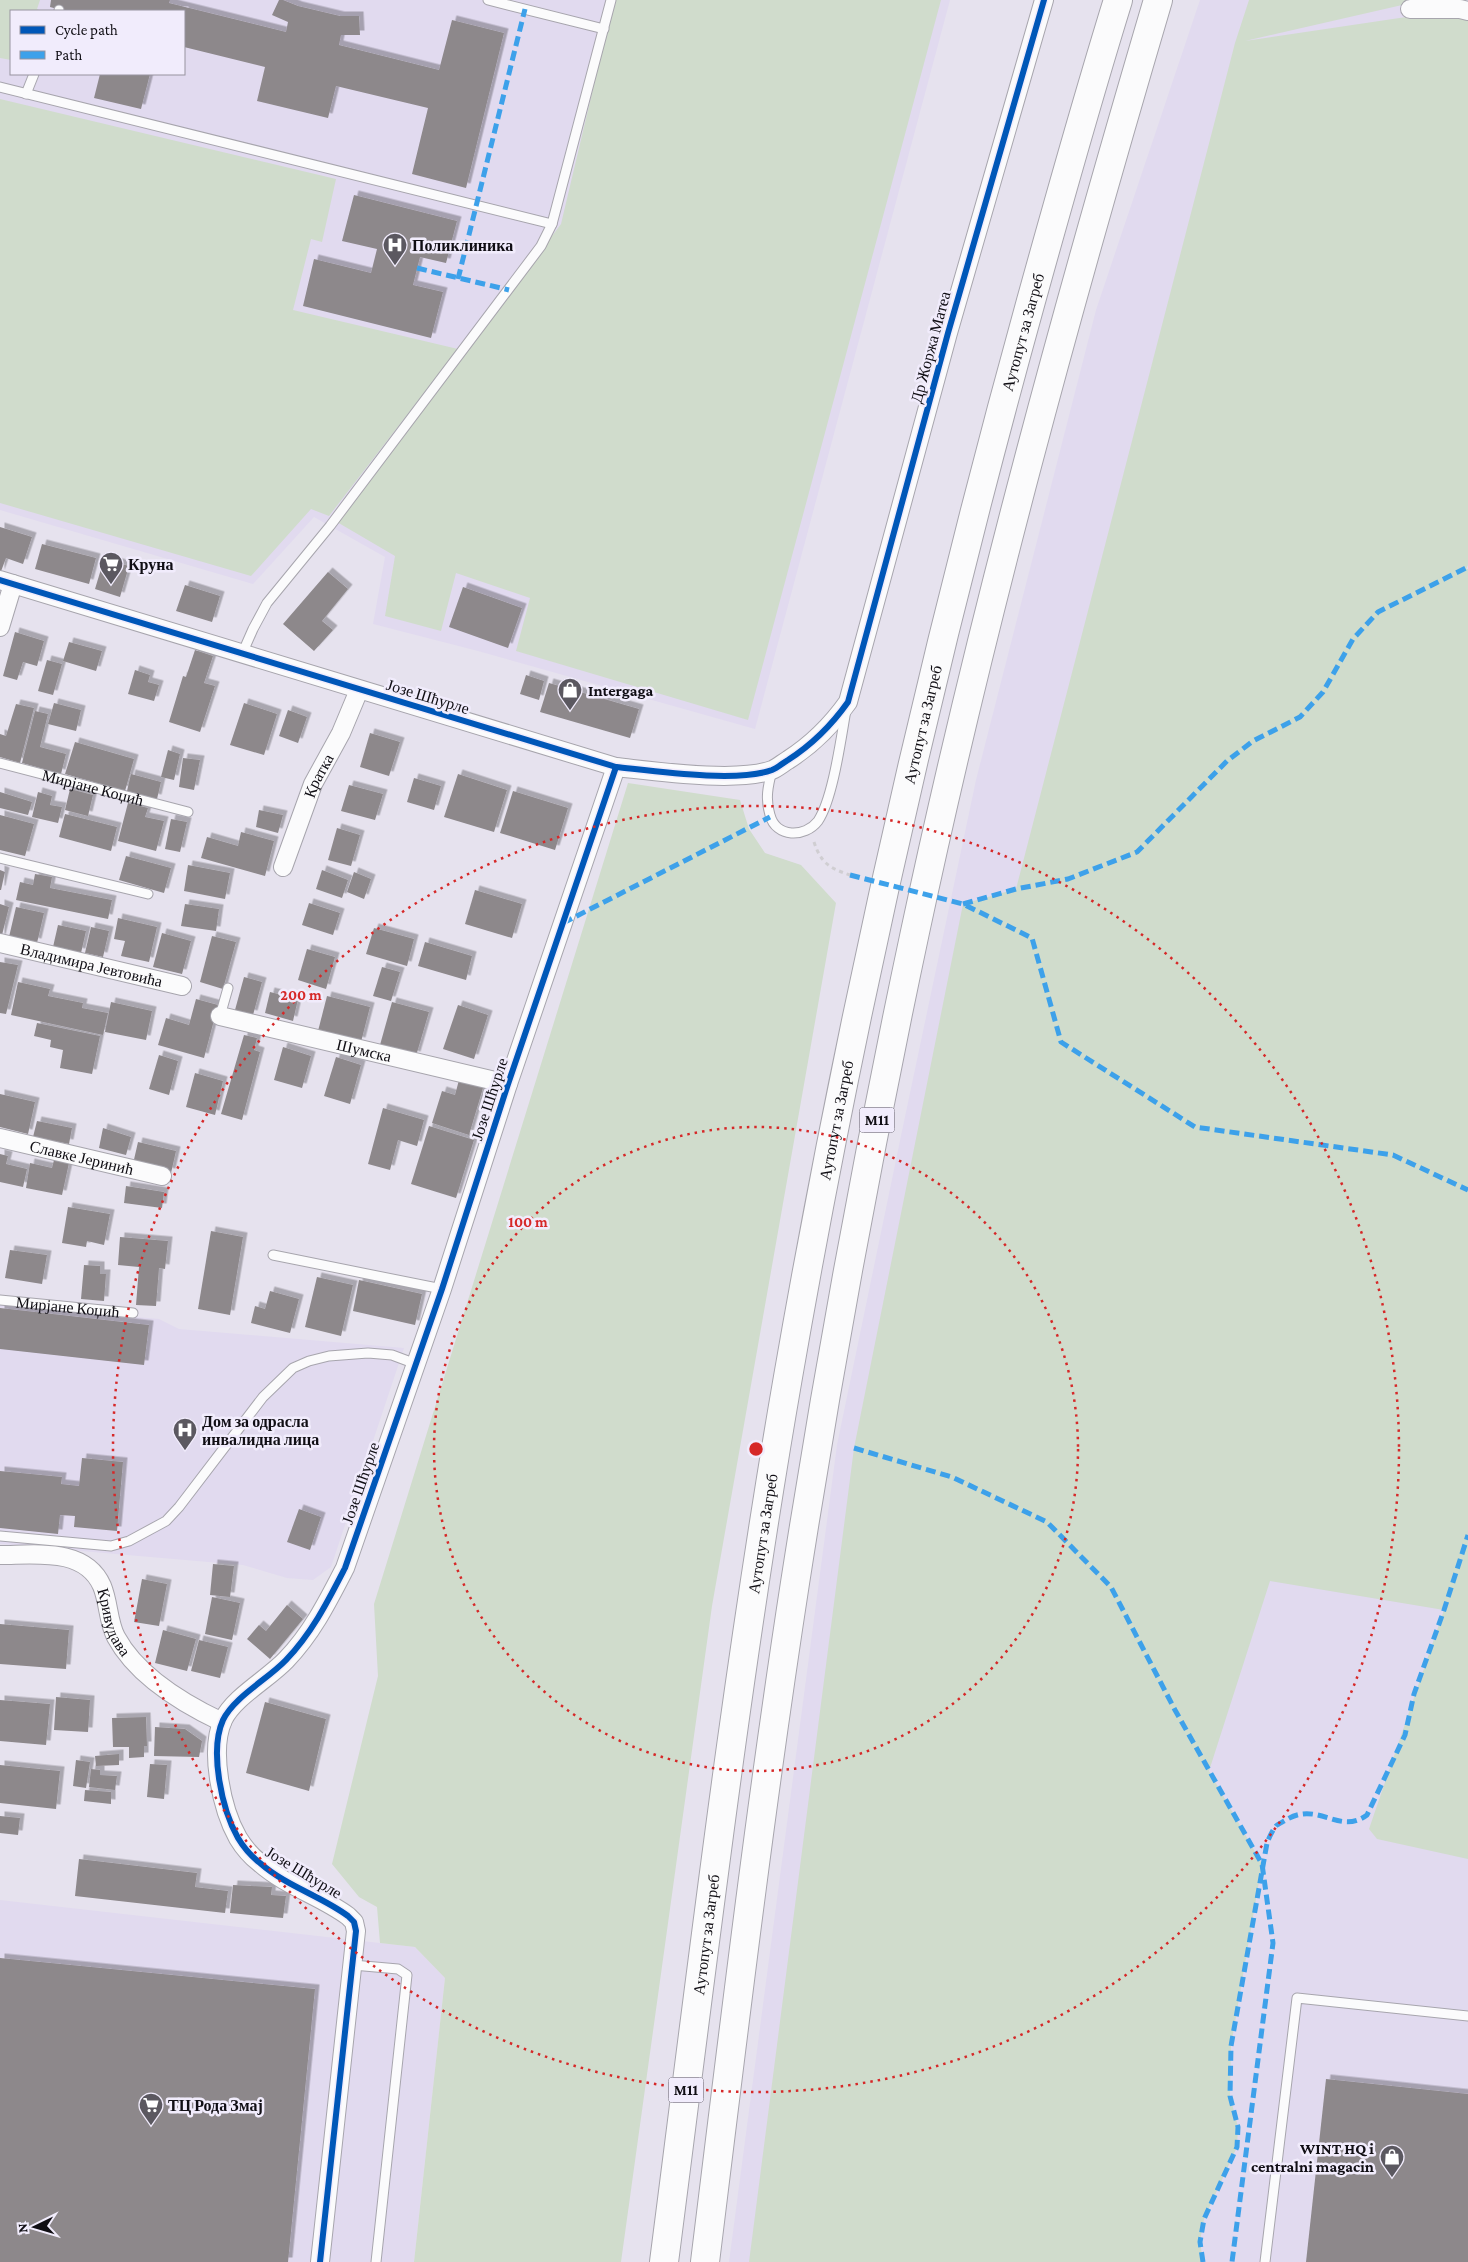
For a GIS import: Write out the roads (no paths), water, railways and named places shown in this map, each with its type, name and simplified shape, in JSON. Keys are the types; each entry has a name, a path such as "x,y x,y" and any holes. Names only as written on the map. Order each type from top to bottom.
{"highway":[{"name":"Аутопут за Загреб","path":"664,2262 756,1577 788,1377 848,1065 897,832 973,517 1064,181 1118,0"},
{"name":"M11","path":"705,2262 744,1939 795,1584 838,1325 914,934 966,708 1050,375 1158,0"}],"street":[{"name":"Др Жоржа Матеа","path":"848,702 948,333 1044,0"},
{"path":"1410,9 1464,6"},
{"path":"0,627 6,582"},
{"name":"Јозе Шћурле","path":"6,582 616,767 508,1084 442,1289 345,1568 312,1628 294,1651 232,1708 222,1722 217,1749 218,1768 227,1814 239,1840 248,1852 262,1865 348,1916 354,1922 356,1931 353,1965"},
{"name":"Кратка","path":"284,867 313,784 341,733 360,690"},
{"path":"616,767 714,774 752,774 772,770 801,752 824,733 848,702"},
{"name":"Владимира Јевтовића","path":"0,943 182,986"},
{"name":"Шумска","path":"220,1016 508,1084"},
{"name":"Славке Јеринић","path":"0,1138 162,1176"},
{"name":"Кривудава","path":"0,1555 58,1556 78,1561 90,1568 102,1586 116,1636 129,1654 162,1686 192,1706 222,1722"},
{"path":"320,2262 353,1965"}],"lane":[{"path":"488,0 604,29"},
{"path":"242,654 267,604 330,526 541,246 552,224 611,0"},
{"path":"26,94 34,75"},
{"path":"0,87 552,224"},
{"path":"772,770 767,800 770,817 774,824 788,833 796,834 809,829 818,821 827,802 848,702"},
{"name":"Мирјане Коџић","path":"0,763 188,812"},
{"path":"0,858 148,894"},
{"path":"220,1016 228,988"},
{"path":"273,1255 442,1289"},
{"name":"Мирјане Коџић","path":"0,1300 133,1313"},
{"path":"0,1536 111,1546 129,1541 166,1521 180,1507 263,1397 293,1368 330,1356 368,1353 392,1355 416,1364"},
{"path":"353,1965 398,1968 407,1975 376,2262"},
{"path":"1265,2262 1297,1998 1468,2016"}],"place":[{"name":"Поликлиника","path":"395,266"},
{"name":"Круна","path":"111,585"},
{"name":"Intergaga","path":"570,711"},
{"name":"Дом за одрасла инвалидна лица","path":"185,1451"},
{"name":"ТЦ Рода Змај","path":"151,2126"},
{"name":"WINT HQ i centralni magacin","path":"1392,2178"}]}
